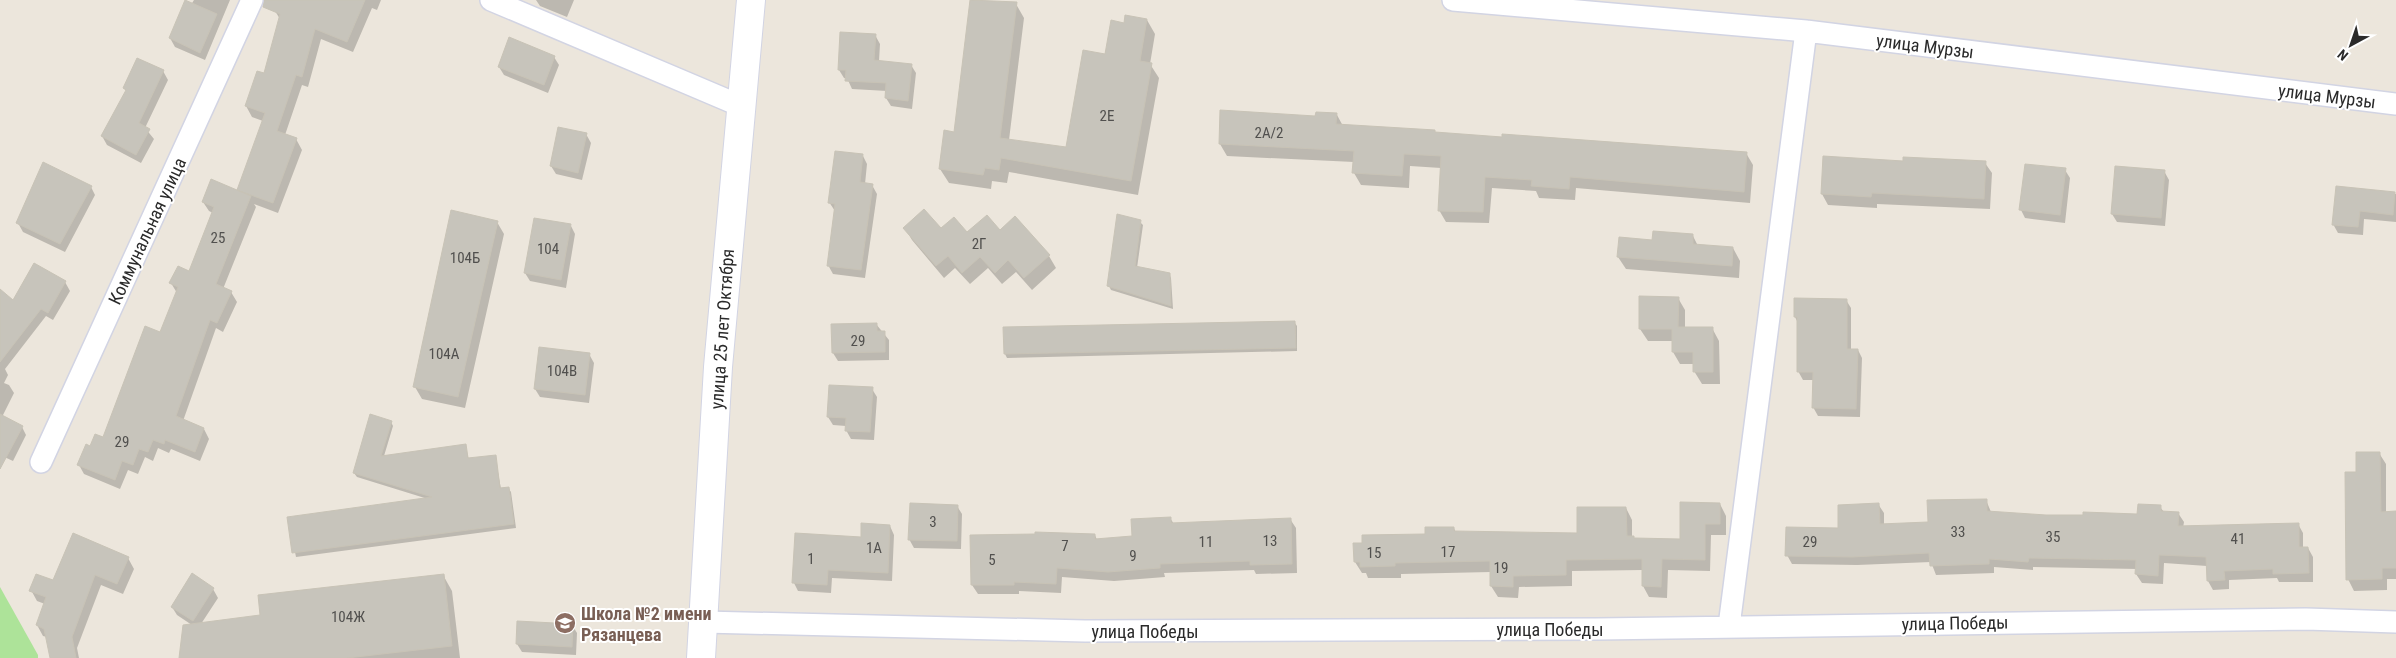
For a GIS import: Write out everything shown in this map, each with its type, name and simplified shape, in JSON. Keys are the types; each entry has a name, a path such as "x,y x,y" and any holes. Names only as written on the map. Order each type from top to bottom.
{"street":[{"name":"Коммунальная улица","path":"41,462 252,0"},
{"path":"491,0 741,106"},
{"name":"улица 25 лет Октября","path":"701,658 718,368 751,0"},
{"name":"улица Мурзы","path":"1453,0 1806,31 2396,104"},
{"path":"1728,626 1806,31"},
{"name":"улица Победы","path":"704,622 1084,631 1597,629 2306,619 2396,622"}],"green space":[{"path":"0,587 38,655 38,658 0,658"}],"building":[{"path":"185,0 217,14 200,53 169,38"},
{"path":"264,0 365,0 347,42 315,29 302,77 296,75 277,131 297,138 273,203 237,190 265,113 245,106 257,71 264,73 280,14 263,7"},
{"path":"970,0 1017,2 1000,138 1066,147 1083,50 1105,54 1111,20 1124,23 1125,15 1147,19 1140,61 1152,63 1131,181 1001,158 999,170 985,168 983,175 939,169 944,130 954,132"},
{"path":"840,32 876,34 874,60 912,64 908,101 885,98 886,83 845,81 846,70 838,70"},
{"path":"509,37 555,56 544,85 498,67"},
{"path":"137,58 164,70 139,123 150,129 136,155 101,136 126,90 123,88"},
{"path":"1220,110 1315,116 1316,112 1337,113 1336,124 1435,130 1435,132 1502,137 1502,134 1747,152 1744,192 1570,177 1569,189 1531,186 1532,180 1485,177 1483,212 1438,211 1441,156 1404,154 1402,176 1352,173 1354,151 1219,144"},
{"path":"558,127 587,133 578,173 550,166"},
{"path":"835,151 863,154 860,182 873,184 861,270 827,266 835,204 828,203"},
{"path":"1823,156 1903,161 1903,157 1986,161 1984,199 1872,193 1871,197 1821,194"},
{"path":"43,162 92,186 60,244 16,223"},
{"path":"2025,164 2066,168 2060,215 2019,210"},
{"path":"2115,166 2165,170 2161,218 2111,214"},
{"path":"211,179 251,196 216,284 232,291 217,323 210,320 176,416 204,428 195,452 165,440 164,444 153,440 148,452 139,449 133,465 122,461 115,480 77,465 86,444 90,446 95,434 103,437 145,326 160,332 178,287 169,283 178,266 189,271 214,207 202,202"},
{"path":"2336,186 2395,192 2393,215 2360,211 2358,227 2332,225"},
{"path":"924,209 941,228 954,217 967,232 987,215 1000,230 1015,216 1050,255 1024,278 1008,260 995,273 980,257 962,273 948,256 936,266 903,228"},
{"path":"451,210 498,221 458,397 413,387"},
{"path":"1117,214 1141,220 1135,266 1170,273 1171,306 1107,286"},
{"path":"534,218 571,224 561,280 524,273"},
{"path":"1653,231 1693,234 1693,244 1733,247 1732,266 1617,257 1619,237 1652,240"},
{"path":"34,263 66,281 48,313 41,309 0,362 0,289 13,300"},
{"path":"1639,296 1679,297 1678,327 1713,327 1713,372 1693,372 1693,352 1672,352 1672,329 1639,329"},
{"path":"1794,298 1847,299 1847,349 1858,349 1856,409 1812,408 1813,372 1797,372 1797,317 1794,317"},
{"path":"1295,321 1296,348 1004,354 1003,327"},
{"path":"877,323 877,331 885,331 885,352 832,353 831,324"},
{"path":"539,347 590,353 585,395 534,389"},
{"path":"829,385 873,387 870,432 845,431 846,418 827,417"},
{"path":"0,414 23,426 0,469"},
{"path":"370,414 392,421 381,456 466,444 468,458 496,455 500,488 509,487 514,524 292,553 287,517 432,497 353,473"},
{"path":"2356,452 2380,452 2381,512 2396,511 2396,568 2382,568 2382,579 2346,580 2345,472 2356,472"},
{"path":"1987,499 1987,511 2046,515 2083,515 2083,512 2137,514 2138,504 2161,505 2161,511 2179,512 2178,526 2299,523 2299,547 2308,547 2309,573 2273,574 2273,569 2224,571 2225,580 2207,581 2206,557 2159,555 2158,576 2135,574 2136,560 2029,558 2028,562 1989,559 1989,564 1930,566 1929,553 1852,557 1785,556 1786,527 1838,528 1838,505 1879,503 1880,524 1928,522 1927,500"},
{"path":"1680,502 1720,503 1720,524 1705,524 1705,560 1662,559 1661,587 1642,586 1642,559 1566,560 1566,575 1513,576 1513,587 1490,586 1490,561 1395,563 1395,566 1360,567 1360,562 1354,562 1353,543 1362,543 1362,535 1425,534 1425,527 1454,527 1454,531 1577,533 1577,507 1626,507 1627,536 1634,536 1634,538 1680,539"},
{"path":"910,503 958,505 957,541 908,540"},
{"path":"1171,517 1171,523 1291,518 1292,564 1250,565 1250,561 1160,564 1160,568 1108,572 1057,568 1056,584 1014,582 1014,585 971,585 970,535 1035,534 1035,532 1095,534 1095,539 1132,536 1131,519"},
{"path":"861,523 890,525 888,573 828,570 827,585 792,583 795,533 861,537"},
{"path":"73,533 129,557 117,584 95,575 72,637 76,658 50,658 44,629 36,625 46,597 29,591 36,574 53,580"},
{"path":"192,573 214,588 193,621 171,607"},
{"path":"444,574 452,646 347,658 179,658 183,625 260,615 258,595"},
{"path":"517,621 573,624 572,647 516,644"}],"place":[{"name":"Школа №2 имени Рязанцева","path":"565,623"}]}
